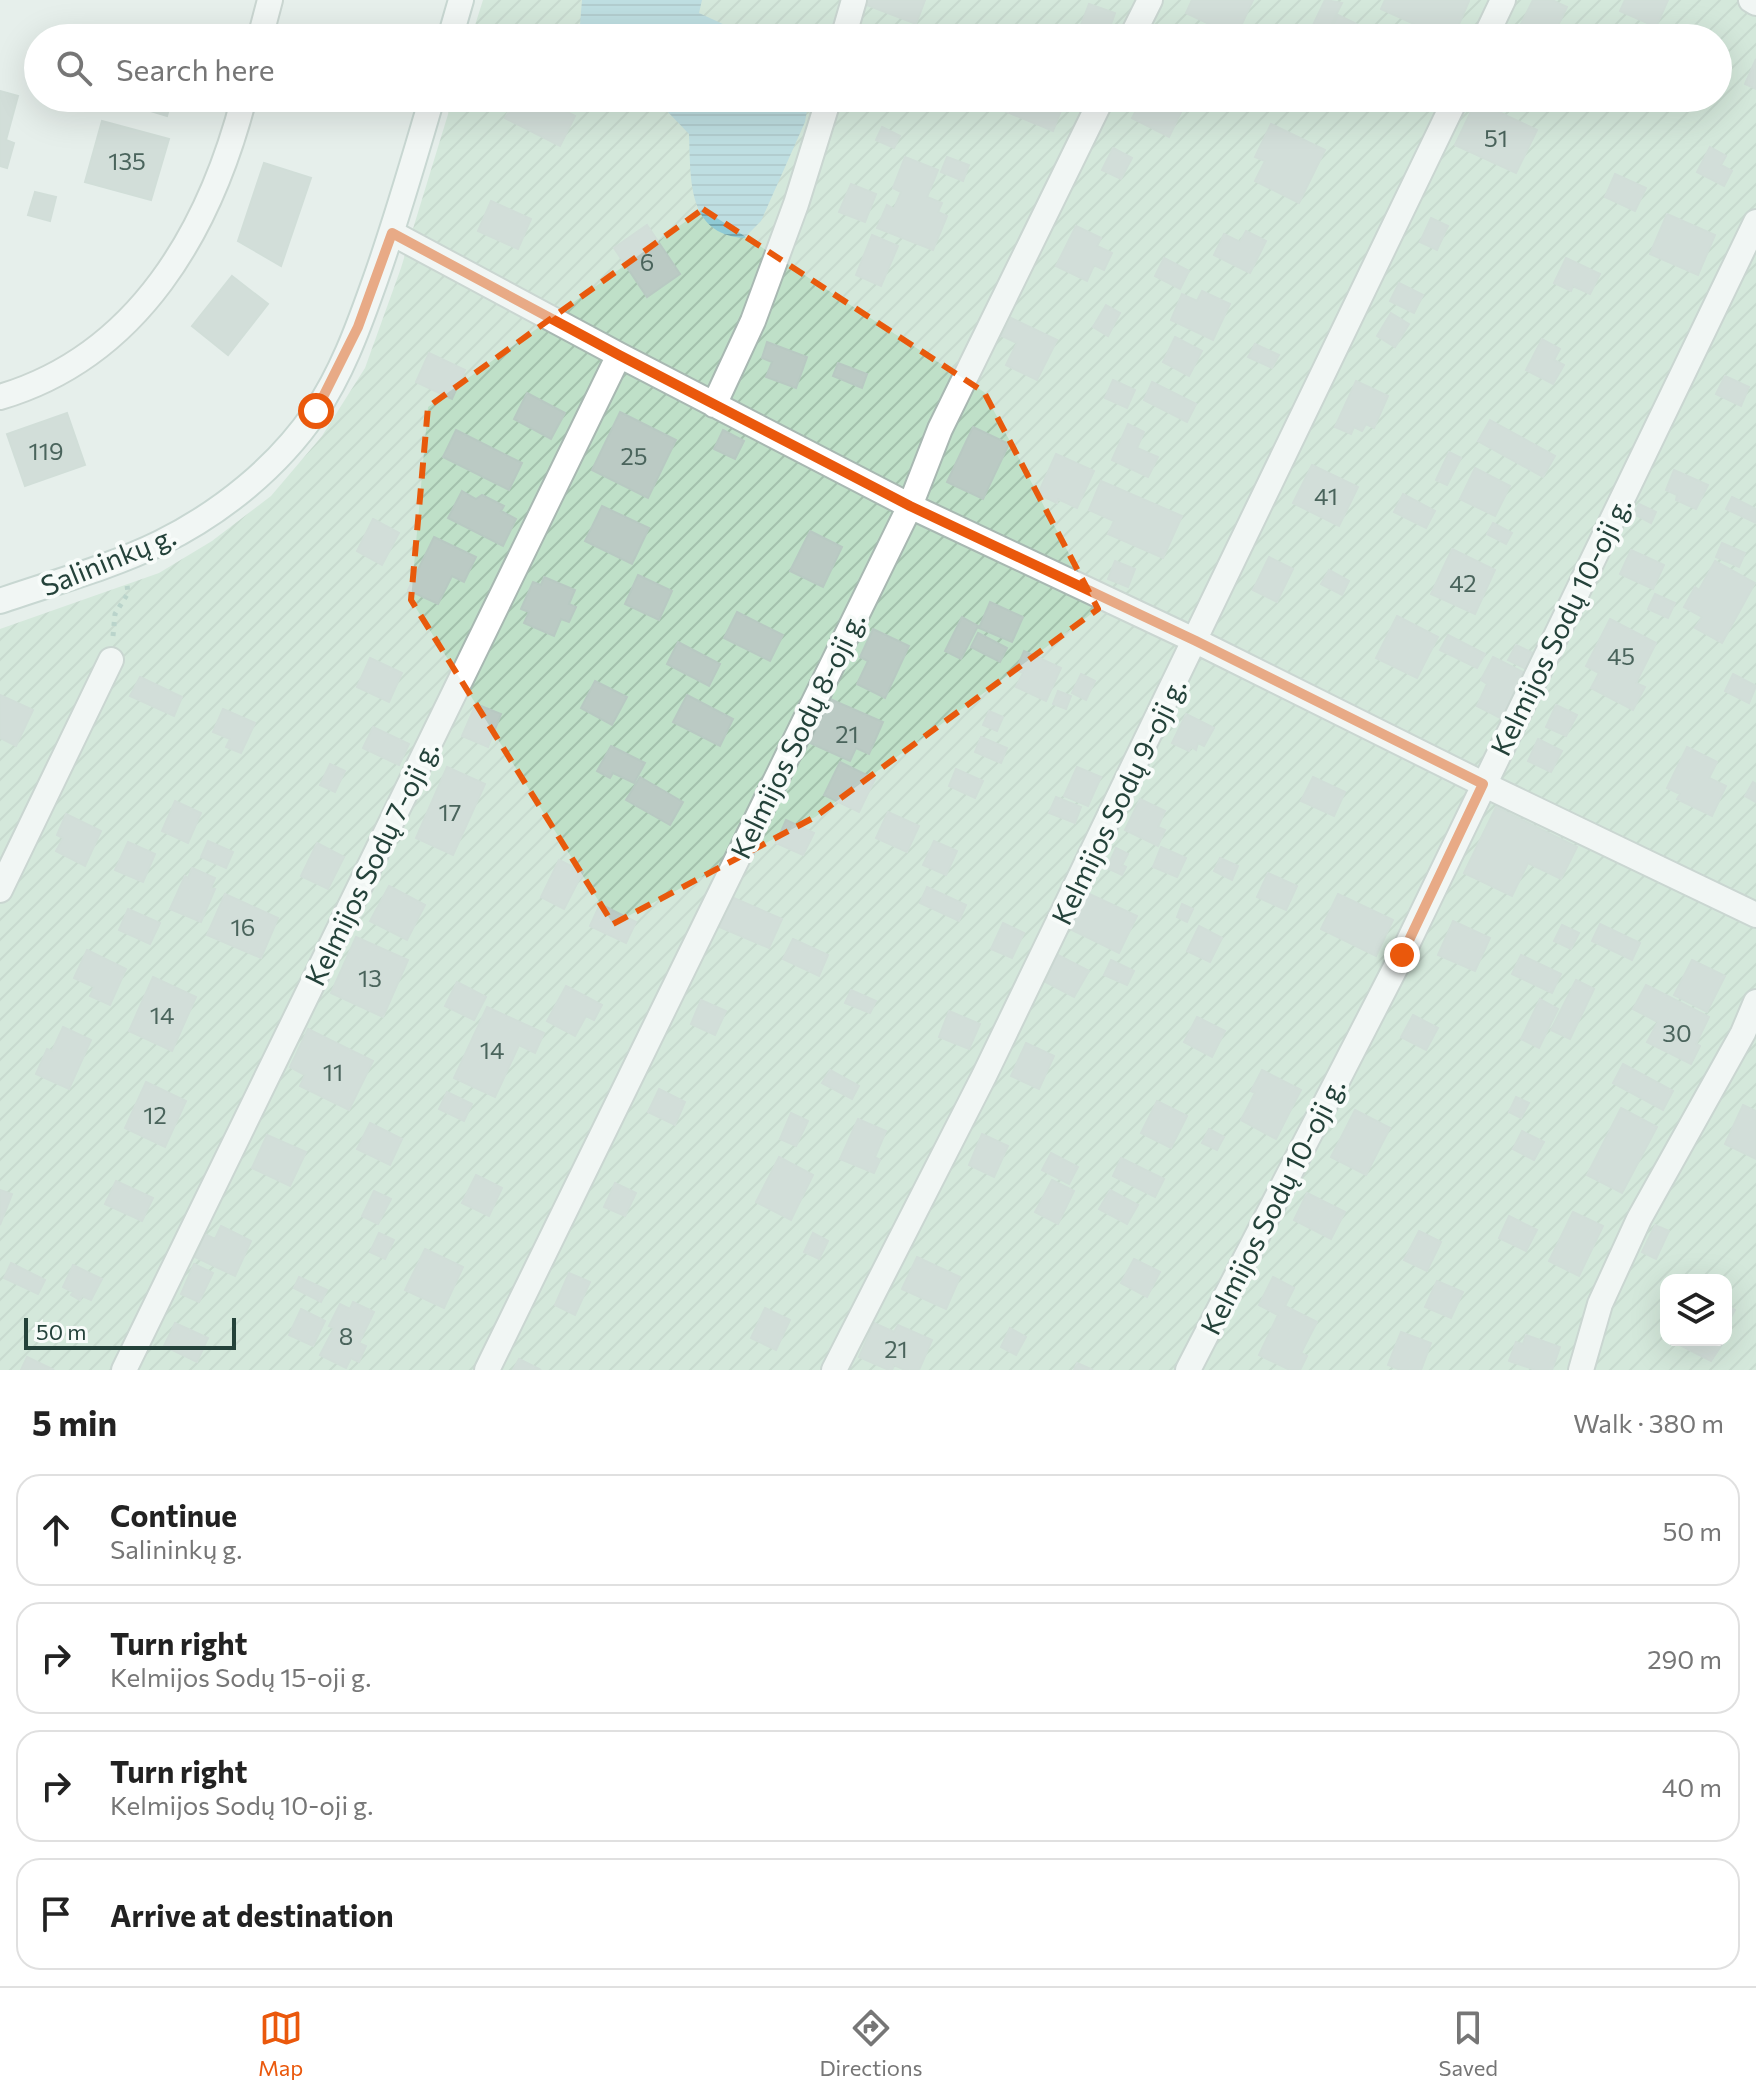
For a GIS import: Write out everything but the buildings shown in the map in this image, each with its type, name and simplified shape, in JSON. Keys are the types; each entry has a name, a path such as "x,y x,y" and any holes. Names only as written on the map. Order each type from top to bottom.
{"street":[{"path":"264,24 270,0"},
{"path":"454,24 461,0"},
{"path":"847,24 854,0"},
{"path":"1138,24 1150,0"},
{"path":"1492,24 1503,0"},
{"path":"0,397 21,391 74,363 123,325 170,272 208,204 233,141 240,112"},
{"name":"Salininkų g.","path":"0,601 158,544 200,521 249,485 287,447 316,411 358,327 392,233 428,112"},
{"path":"714,405 753,321 796,204 825,112"},
{"name":"Kelmijos Sodų 8-oji g.","path":"487,1370 910,506 940,429 1095,112"},
{"name":"Kelmijos Sodų 9-oji g.","path":"834,1370 984,1076 1449,112"},
{"name":"Kelmijos Sodų 10-oji g.","path":"1188,1370 1402,955 1756,222"},
{"path":"392,233 910,506 1196,641 1756,915"},
{"name":"Kelmijos Sodų 7-oji g.","path":"124,1370 619,355"},
{"path":"0,890 111,660"},
{"path":"1581,1370 1600,1304 1639,1219 1743,1033 1756,1002"}],"path":[{"path":"111,660 115,614 128,593 125,556"}],"highlighted area":[{"path":"703,209 984,392 1098,609 815,817 613,924 411,600 428,407"}],"green space":[{"path":"483,0 1756,0 1756,1370 0,1370 0,629 159,573 212,541 271,496 322,436 365,368 401,268 449,112 1732,112 1732,24 475,24"}],"water":[{"path":"582,0 702,0 699,13 723,24 580,24"},
{"path":"668,112 807,112 761,221 744,238 725,234 711,226 702,215 692,185 689,134"}],"route":[{"path":"316,411 358,327 392,233 910,506 1196,641 1483,784 1402,955"}]}
